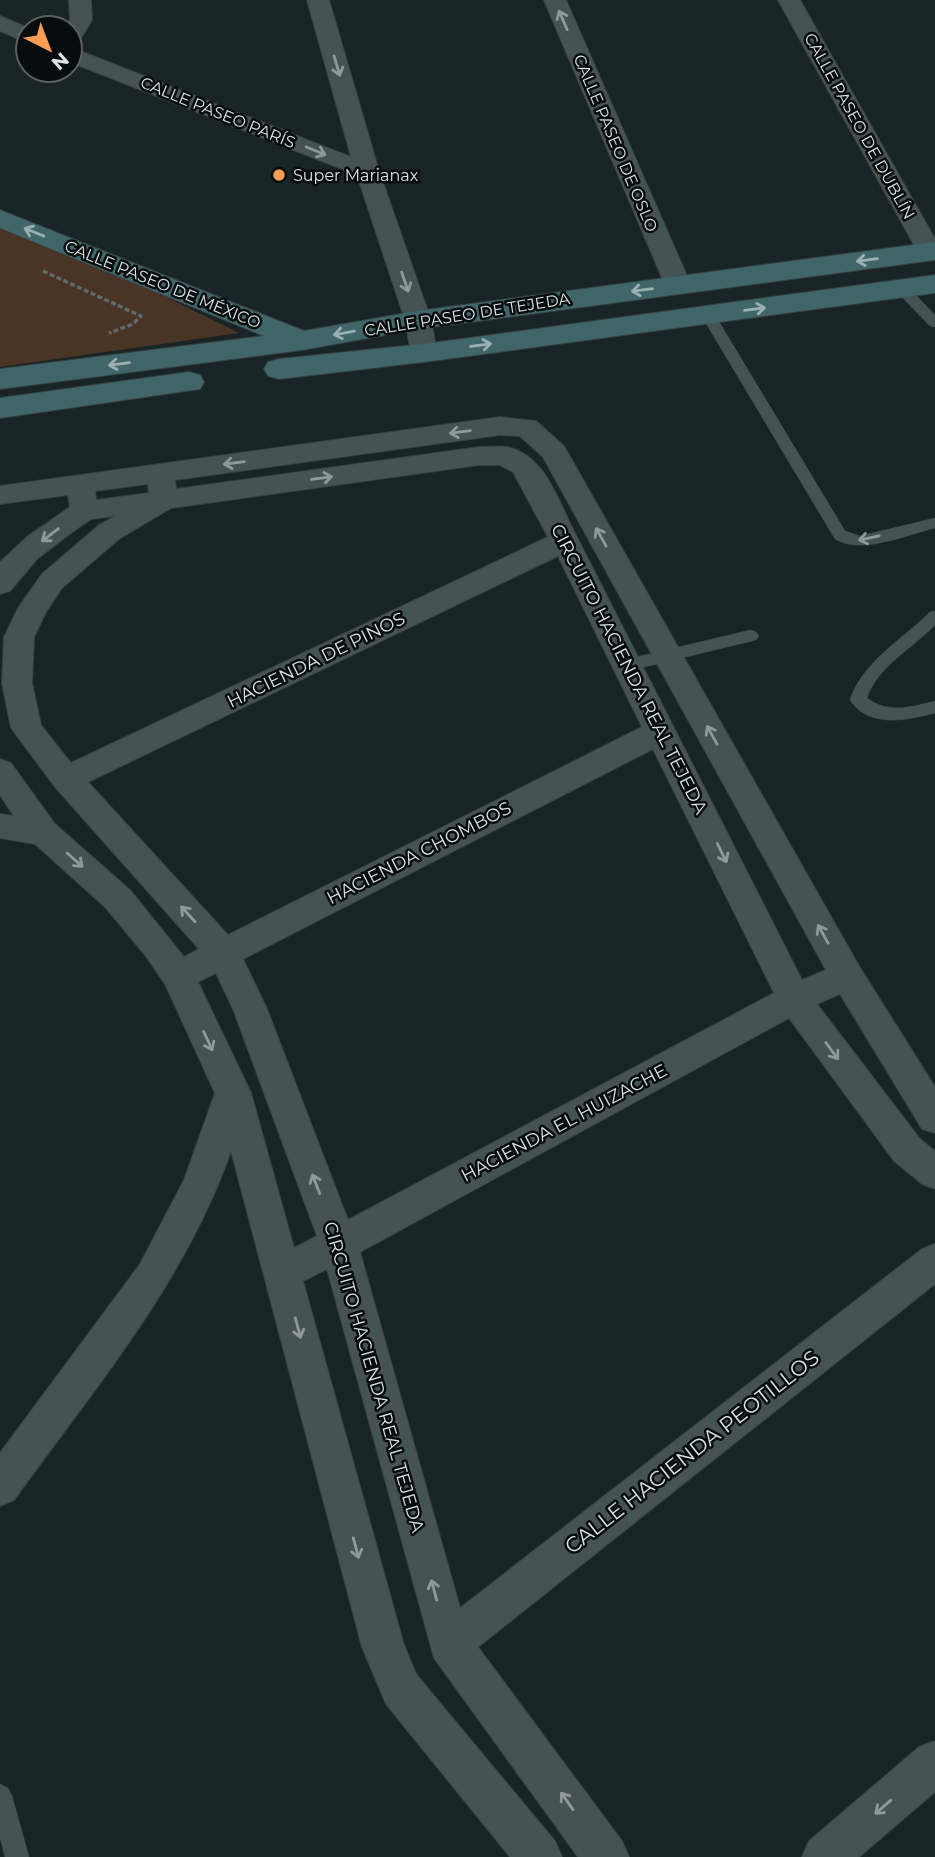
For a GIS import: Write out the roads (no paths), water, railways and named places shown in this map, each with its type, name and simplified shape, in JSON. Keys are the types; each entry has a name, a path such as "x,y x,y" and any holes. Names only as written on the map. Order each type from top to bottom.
{"main road":[{"name":"CALLE PASEO DE MÉXICO","path":"0,218 306,353"},
{"name":"CALLE PASEO DE TEJEDA","path":"0,408 306,353 418,320 932,251"},
{"name":"CALLE PASEO DE TEJEDA","path":"0,379 306,353 424,353 935,284"},
{"path":"577,297 585,331"}],"street":[{"path":"318,0 367,171 418,320 424,353"},
{"name":"CALLE PASEO DE OSLO","path":"555,0 678,285"},
{"name":"CALLE PASEO DE DUBLÍN","path":"789,0 932,251"},
{"name":"CALLE PASEO PARÍS","path":"84,60 367,171"},
{"name":"CIRCUITO HACIENDA REAL TEJEDA","path":"606,1857 449,1643 339,1244 250,1009 223,953 66,779 26,728 17,683 19,637 33,608 52,581 162,487 500,426 527,427 554,452 847,975 935,1118"},
{"name":"CIRCUITO HACIENDA REAL TEJEDA","path":"0,495 82,497 479,456 505,456 523,466 534,481 565,541 794,999 907,1150 935,1173"},
{"name":"CIRCUITO HACIENDA REAL TEJEDA","path":"0,584 7,572 45,538 82,497"},
{"name":"HACIENDA DE PINOS","path":"66,779 565,541"},
{"name":"HACIENDA CHOMBOS","path":"178,976 661,731"},
{"path":"0,771 44,833 118,899 157,945 178,976 233,1093 383,1647 401,1689 539,1857"},
{"path":"0,826 44,833"},
{"name":"HACIENDA EL HUIZACHE","path":"283,1272 794,999 847,975"},
{"path":"0,1486 153,1276 201,1184 233,1093"},
{"name":"CALLE HACIENDA PEOTILLOS","path":"449,1643 935,1261"},
{"path":"825,1857 935,1763"}],"lane":[{"path":"902,289 935,323"},
{"path":"708,315 840,535 848,540 860,541 935,523"},
{"path":"935,616 923,630 879,667 859,691 858,700 870,711 881,715 896,715 935,707"},
{"path":"628,665 751,636"},
{"path":"0,1796 17,1857"}],"place":[{"name":"Super Marianax","path":"279,175"}]}
